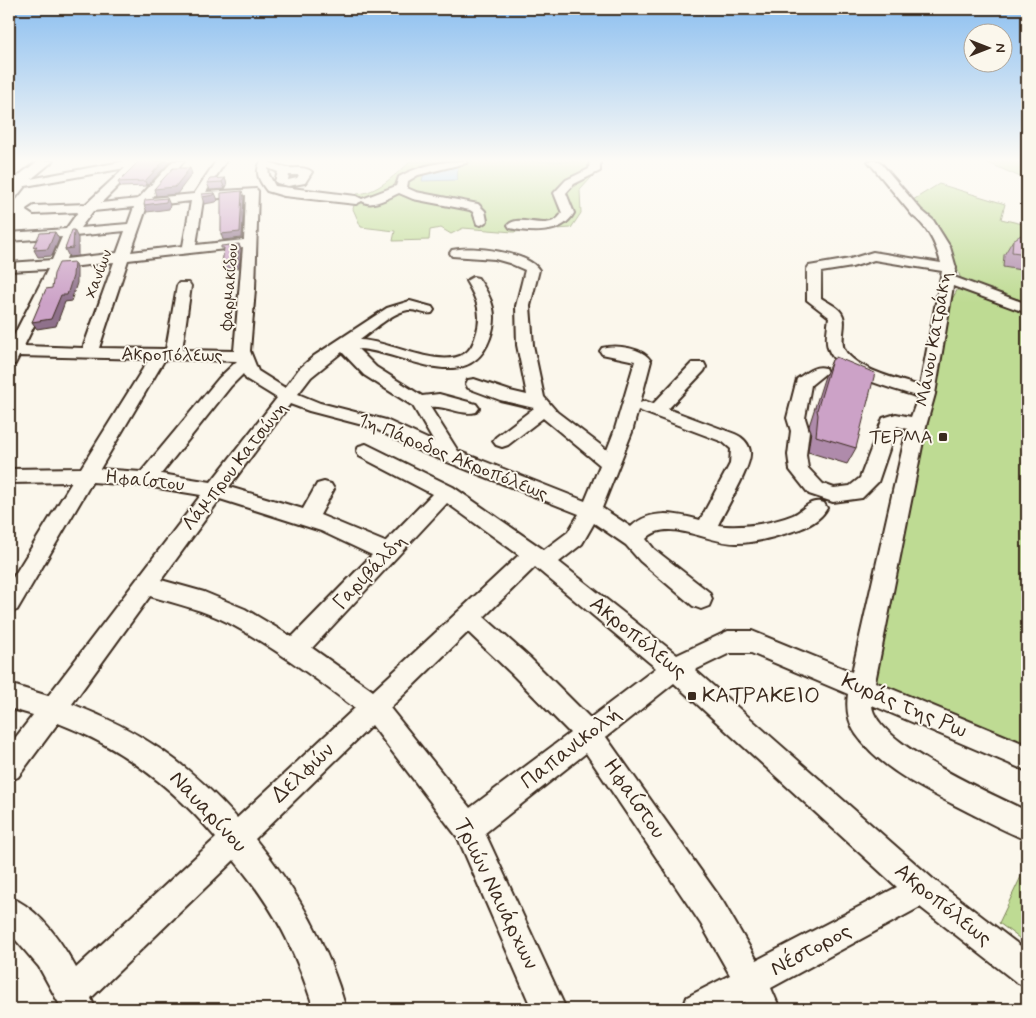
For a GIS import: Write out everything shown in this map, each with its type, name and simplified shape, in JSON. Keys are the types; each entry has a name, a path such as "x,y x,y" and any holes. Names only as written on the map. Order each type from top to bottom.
{"street":[{"path":"34,210 75,209"},
{"path":"10,354 57,264 70,232 89,209"},
{"name":"Χανίων","path":"89,354 140,209"},
{"path":"190,250 196,209"},
{"name":"Φαρμακίδου","path":"245,359 251,209"},
{"path":"476,209 479,211 481,221"},
{"path":"514,225 544,227 560,223 568,213 566,209"},
{"name":"Μάνου Κατράκη","path":"913,209 927,220 941,242 948,273 927,394 917,426 861,688 859,710 864,724 897,756 956,790 1027,826"},
{"path":"9,237 134,227"},
{"path":"9,268 250,243"},
{"path":"457,253 478,253 498,256 531,268 523,306 525,345 533,386 541,406"},
{"path":"927,394 877,378 844,360 836,350 834,333 837,317 814,300 814,269 852,263 873,256 948,273 1027,309"},
{"path":"344,345 374,345 430,360 456,362 466,359 472,356 481,342 488,315 486,303 473,281"},
{"path":"9,603 87,475 166,355 184,286"},
{"name":"Λάμπρου Κατσώνη","path":"9,768 144,585 314,365 376,320 400,307 415,305 427,310"},
{"path":"344,345 370,371 419,402 451,456"},
{"name":"Δελφών","path":"76,1001 235,838 468,617 539,557 561,550 575,538 591,512 611,463 623,432 643,364 642,358 636,355 608,351"},
{"name":"Ακροπόλεως","path":"10,354 166,355 245,359 252,375 288,397 315,407"},
{"path":"146,479 245,359"},
{"path":"656,411 698,367"},
{"path":"819,372 803,383 796,418 800,431 797,455 798,470 816,489 833,495 855,493 868,482 889,422 895,419 906,420 917,426"},
{"path":"474,384 541,406 611,463"},
{"path":"419,402 439,400 470,408"},
{"path":"631,403 729,438 741,447 740,464 705,530"},
{"path":"502,440 541,406"},
{"name":"1η Πάροδος Ακροπόλεως","path":"315,407 380,424 451,456 591,512 633,539 647,555 701,599"},
{"name":"Ακροπόλεως","path":"366,451 446,492 539,557 675,668 922,890 1027,971"},
{"name":"Ηφαίστου","path":"9,476 87,475 146,479 216,490 328,525 389,553"},
{"path":"308,519 324,489"},
{"name":"Γαριβάλδη","path":"294,651 446,492"},
{"path":"633,539 646,526 659,522 738,535 793,523 817,508"},
{"name":"Τριών Ναυάρχων","path":"144,585 204,602 237,616 294,651 374,707 468,828 549,1009"},
{"name":"Ηφαίστου","path":"468,617 521,666 588,734 712,913 752,982 764,1009"},
{"name":"Παπανικολή","path":"468,828 675,668 728,642 752,642"},
{"name":"Κυράς της Ρω","path":"752,642 1027,758"},
{"name":"Ναυαρίνου","path":"9,696 54,709 109,732 165,767 193,791 256,863 288,909 310,952 330,1009"},
{"name":"Νέστορος","path":"699,1009 922,890"},
{"path":"9,912 33,935 76,1001"}],"green space":[{"path":"353,209 581,209 581,213 571,228 513,232 463,228 451,234 441,228 430,230 429,240 393,241 395,231 361,227"},
{"path":"916,209 1004,209 1001,219 1027,225 1027,758 861,688 939,321 962,282 945,236 936,222"},
{"path":"1027,864 1027,944 999,923"}],"building":[{"path":"221,209 241,209 240,232 221,234"},
{"path":"72,230 74,230 73,248 65,249"},
{"path":"55,232 48,249 34,250 37,246 33,247 40,233"},
{"path":"1026,232 1027,254 1012,252 1013,240"},
{"path":"239,244 237,262 222,264 224,248 221,248 221,246"},
{"path":"74,262 73,276 67,295 61,295 51,319 32,322 46,289 52,288 54,274 59,263"},
{"path":"836,357 875,373 856,448 816,436 817,410 832,360"}],"place":[{"name":"ΤΕΡΜΑ","path":"943,437"},
{"name":"ΚΑΤΡΑΚΕΙΟ","path":"692,696"}]}
